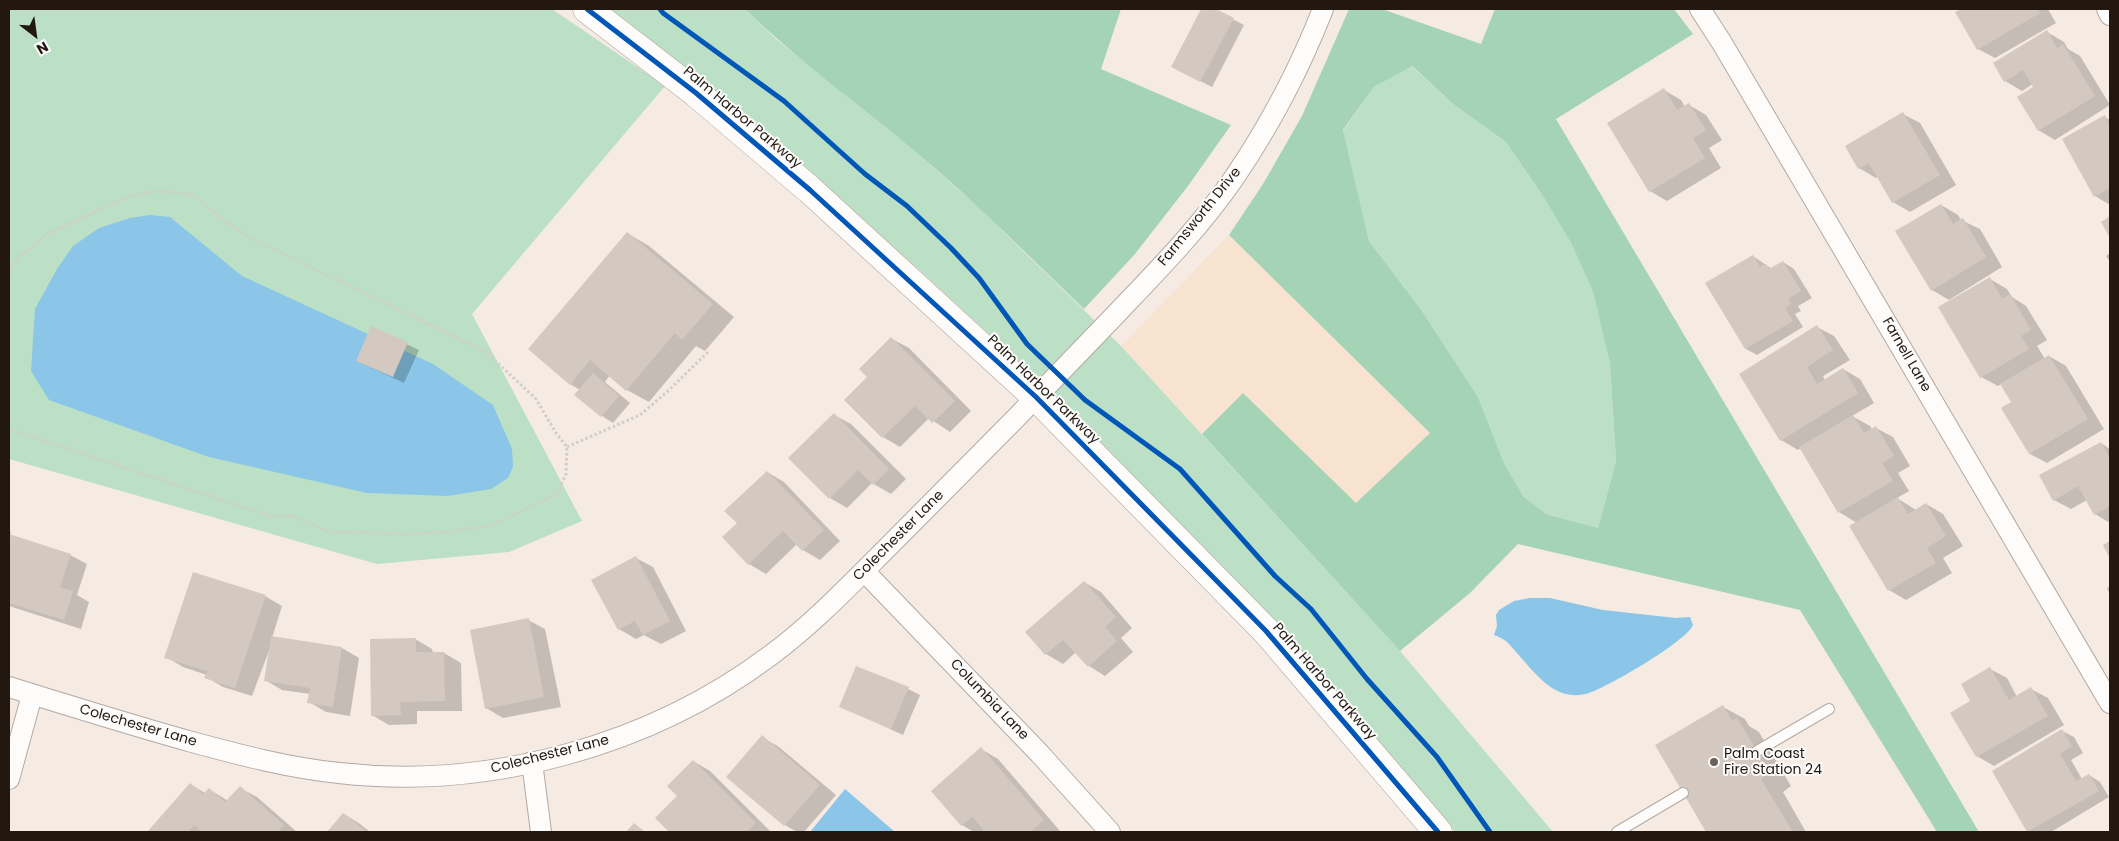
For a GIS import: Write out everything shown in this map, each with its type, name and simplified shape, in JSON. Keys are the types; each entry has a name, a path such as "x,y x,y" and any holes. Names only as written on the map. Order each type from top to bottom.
{"street":[{"name":"Palm Harbor Parkway","path":"587,9 696,93 810,190 1036,397 1266,631 1438,832"},
{"name":"Farmsworth Drive","path":"1036,397 1178,249 1221,195 1276,111 1323,9"},
{"name":"Farnell Lane","path":"1700,9 1722,43 2110,703"},
{"path":"2106,9 2110,15"},
{"name":"Colechester Lane","path":"9,687 236,754 337,773 372,776 461,774 532,762 597,745 630,733 712,694 772,654 864,571 1036,397"},
{"name":"Columbia Lane","path":"864,571 1040,754 1110,832"},
{"path":"9,779 32,695"},
{"path":"532,762 541,832"}],"lane":[{"path":"1757,751 1829,709"},
{"path":"1617,832 1683,793"}],"path":[{"path":"9,272 19,257 47,234 129,196 158,190 198,197 219,217 249,236 486,352 536,399 567,448 566,474 557,494 490,526 415,534 358,534 327,531 293,516 270,516 9,429"},
{"path":"567,448 640,415 668,392 708,352"}],"shaded area":[{"path":"1229,235 1430,433 1356,504 1243,393 1202,434 1121,346"}],"green space":[{"path":"9,9 552,9 665,86 472,314 582,521 509,552 377,564 9,459"},
{"path":"607,9 745,9 776,39 916,152 980,209 1121,346 1400,651 1553,832 1455,832 1275,622 1151,494 1002,346 917,268 722,98"},
{"path":"745,9 1121,9 1101,69 1231,125 1188,186 1135,254 1084,309 939,172 808,65"},
{"path":"1349,9 1382,9 1481,44 1495,9 1674,9 1693,34 1556,119 1979,832 1937,832 1800,610 1518,544 1470,593 1400,651 1202,434 1243,393 1356,503 1430,433 1229,235 1263,184 1302,116","holes":["1412,66 1453,104 1506,142 1543,196 1571,243 1593,292 1610,364 1616,461 1598,528 1546,514 1523,496 1504,463 1478,397 1422,311 1369,241 1343,130 1374,87"]},
{"path":"1411,66 1453,104 1506,142 1543,196 1571,243 1593,292 1610,364 1616,461 1598,528 1546,514 1523,496 1504,463 1478,397 1422,311 1369,241 1343,131 1374,87"}],"water":[{"path":"150,215 170,217 242,276 433,364 493,405 512,449 513,467 508,478 491,489 448,496 367,493 209,457 49,400 31,371 35,309 57,269 73,246 99,228 130,218"},
{"path":"1530,598 1550,598 1603,610 1676,618 1690,617 1693,625 1677,642 1646,663 1612,682 1586,694 1567,694 1545,683 1507,642 1494,635 1497,626 1496,615 1499,610 1514,601"},
{"path":"845,789 895,832 810,832"}],"building":[{"path":"1201,9 1216,9 1234,18 1200,82 1171,67"},
{"path":"1961,9 2038,9 2040,13 1977,50 1955,12"},
{"path":"2047,30 2057,48 2063,44 2095,96 2038,131 2017,97 2033,87 2023,70 2004,82 1993,63"},
{"path":"1664,88 1677,110 1689,103 1706,130 1693,138 1705,158 1649,192 1607,123"},
{"path":"1903,112 1940,175 1892,203 1869,163 1858,169 1845,146"},
{"path":"2105,115 2110,125 2110,188 2094,197 2062,139"},
{"path":"1941,204 1953,224 1963,218 1986,257 1931,291 1895,231"},
{"path":"2110,216 2110,238 2101,222"},
{"path":"627,232 713,304 682,340 675,333 626,391 590,360 570,385 528,349"},
{"path":"1753,255 1760,267 1766,264 1769,269 1783,261 1801,291 1788,299 1791,304 1785,308 1793,321 1745,349 1705,283"},
{"path":"1990,277 2002,299 2010,294 2031,330 2021,336 2029,349 1980,378 1938,307"},
{"path":"1817,325 1833,350 1807,367 1817,384 1843,368 1858,393 1780,441 1739,374"},
{"path":"371,326 408,342 393,377 356,361"},
{"path":"891,337 955,401 932,423 915,406 882,438 844,400 867,377 859,369"},
{"path":"2049,355 2088,419 2029,454 2001,408 2011,402 2000,384"},
{"path":"593,373 619,396 601,417 574,395"},
{"path":"834,413 889,469 873,485 858,470 829,499 788,458"},
{"path":"1853,415 1864,433 1876,426 1894,456 1882,463 1893,481 1838,513 1799,447"},
{"path":"2101,442 2110,459 2110,506 2094,515 2078,486 2053,501 2039,475"},
{"path":"767,471 824,530 802,551 783,531 748,565 722,537 737,523 724,511"},
{"path":"1898,497 1908,514 1926,503 1946,536 1927,548 1936,563 1888,591 1849,526"},
{"path":"9,534 71,554 60,587 73,591 64,620 9,603"},
{"path":"2110,541 2110,559 2103,545"},
{"path":"636,556 670,621 643,635 635,621 618,630 591,580"},
{"path":"193,572 266,595 235,688 204,678 207,671 164,658"},
{"path":"1084,581 1116,617 1105,627 1117,641 1088,667 1063,640 1045,655 1025,632"},
{"path":"529,618 544,697 485,709 470,630"},
{"path":"271,636 342,647 333,707 307,703 310,688 264,681"},
{"path":"416,638 416,652 444,652 445,701 400,702 401,715 371,716 370,639"},
{"path":"856,666 909,687 891,729 839,707"},
{"path":"1990,667 2009,700 2031,687 2048,716 1976,757 1950,713 1970,701 1961,684"},
{"name":"Palm Coast Fire Station 24","path":"1723,705 1732,721 1737,718 1770,773 1761,779 1793,832 1706,832 1655,745"},
{"path":"2062,729 2072,746 2060,754 2076,781 2089,774 2099,791 2027,832 1992,771"},
{"path":"762,735 820,785 784,826 726,777"},
{"path":"981,747 1044,820 1030,832 986,832 972,817 961,826 931,791"},
{"path":"693,760 756,823 747,832 669,832 655,818 677,796 667,786"},
{"path":"190,783 203,794 209,788 225,802 240,786 284,825 278,832 231,832 228,830 227,832 202,832 194,825 188,832 148,831"},
{"path":"343,813 367,832 327,832"},
{"path":"634,823 645,832 626,832"}],"cycle path":[{"path":"587,9 696,93 810,190 1036,397 1266,631 1438,832"},
{"path":"660,9 784,101 865,174 907,206 979,278 1027,344 1085,400 1180,469 1275,576 1311,609 1367,679 1437,757 1490,832"}],"place":[{"name":"Palm Coast Fire Station 24","path":"1714,762"}]}
